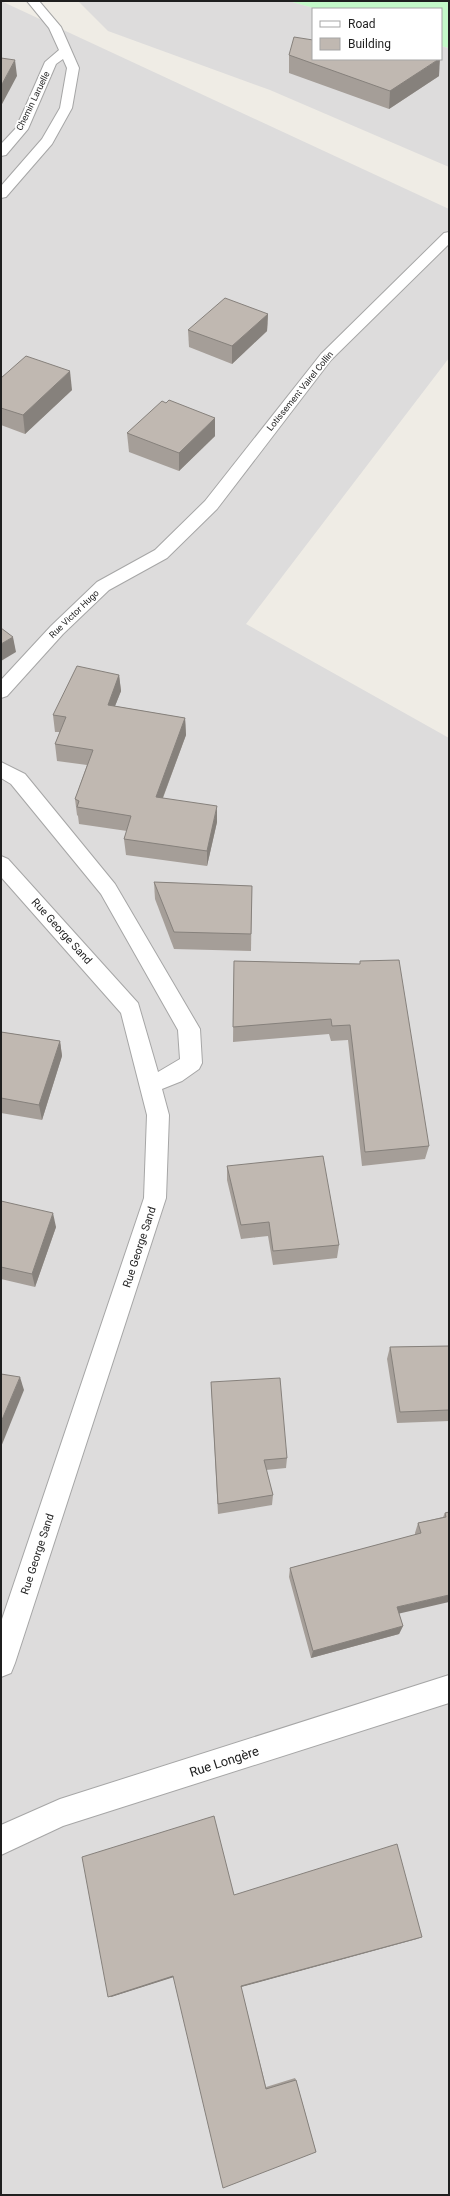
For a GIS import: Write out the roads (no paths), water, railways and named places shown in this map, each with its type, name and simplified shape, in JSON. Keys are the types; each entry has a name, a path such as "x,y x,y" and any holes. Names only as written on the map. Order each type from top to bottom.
{"street":[{"path":"1,194 47,141 66,108 73,68 55,27 33,1"},
{"name":"Chemin Laruelle","path":"1,152 22,129 51,62 66,51"},
{"name":"Lotissement Vairel Collin","path":"161,554 211,505 326,357 449,236"},
{"name":"Rue Victor Hugo","path":"1,692 57,630 103,586 161,554"},
{"path":"1,769 18,779 108,889 189,1028 190,1063 174,1075 150,1084"},
{"name":"Rue George Sand","path":"1,864 131,1010 158,1115 155,1198 1,1663"},
{"name":"Rue Longère","path":"1,1840 60,1813 449,1689"}]}
